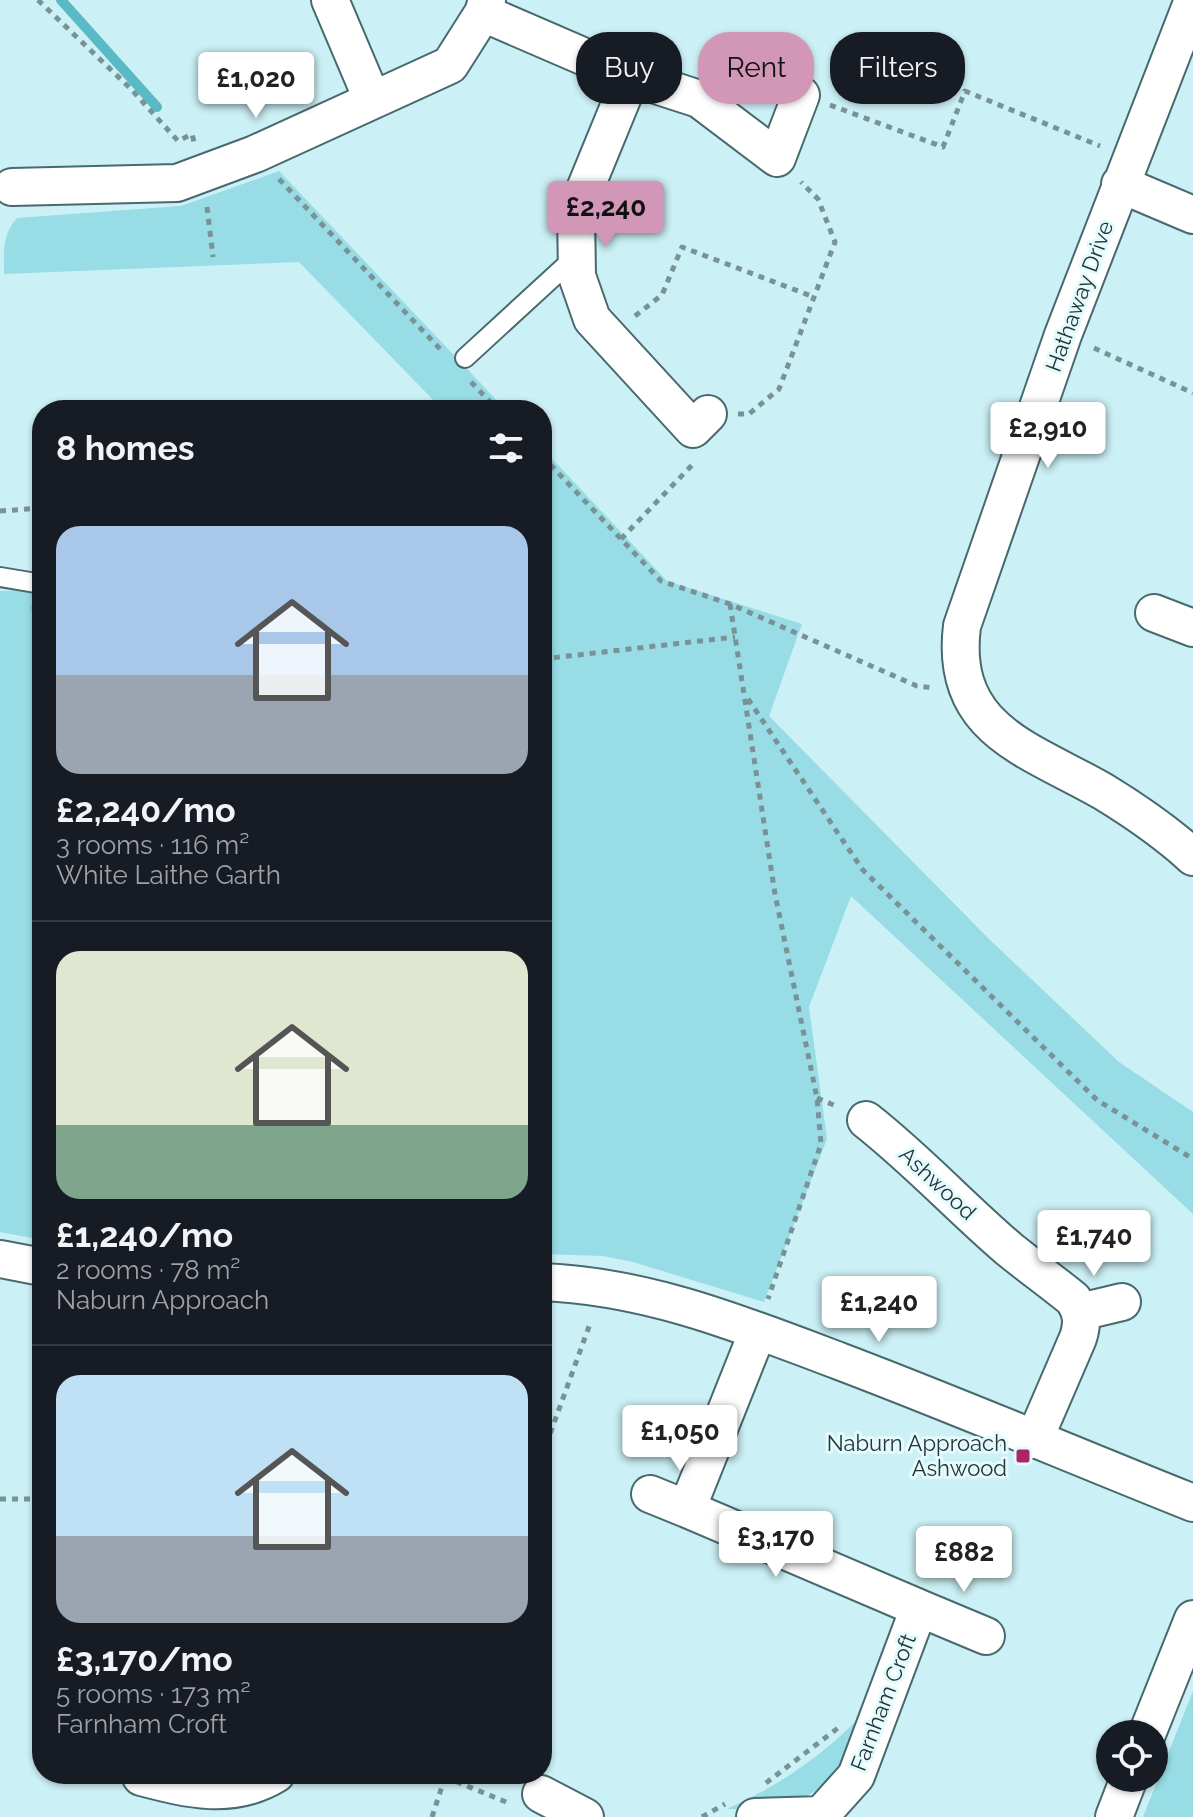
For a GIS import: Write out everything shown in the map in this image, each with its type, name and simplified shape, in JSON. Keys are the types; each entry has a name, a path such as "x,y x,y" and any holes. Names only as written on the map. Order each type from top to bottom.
{"street":[{"path":"330,0 372,99"},
{"name":"Hathaway Drive","path":"1193,0 1063,335 962,626 959,648 961,670 968,691 978,711 992,728 1010,742 1105,793 1146,819 1193,857"},
{"path":"12,187 177,183 255,154 450,65 485,6 576,50"},
{"path":"682,94 699,99 777,158 798,104"},
{"path":"620,104 576,211 577,276 592,319 701,422"},
{"path":"1125,171 1193,215"},
{"path":"1154,613 1193,628"},
{"name":"Ashwood","path":"866,1120 907,1152 1009,1249 1073,1299 1080,1312"},
{"path":"0,1259 32,1265"},
{"path":"552,1283 604,1286 683,1304 900,1385 1193,1503"},
{"path":"1034,1440 1078,1338 1080,1312 1122,1302"},
{"path":"687,1509 758,1331"},
{"name":"Farnham Croft","path":"650,1494 986,1636"},
{"name":"Farnham Croft","path":"748,1802 821,1816 856,1776 919,1608"},
{"path":"1153,1720 1193,1619"},
{"path":"175,1784 209,1792 236,1790 257,1784"},
{"path":"1114,1817 1124,1792"},
{"path":"527,1800 585,1817"}],"lane":[{"path":"465,358 576,256"},
{"path":"0,577 32,582"}],"path":[{"path":"38,0 131,89 178,141"},
{"path":"814,100 943,147 965,91 1125,171"},
{"path":"255,154 446,355"},
{"path":"621,539 703,454 701,422 749,414 779,389 835,242 818,199 777,158"},
{"path":"608,337 662,295 682,247 814,297"},
{"path":"1063,335 1193,393"},
{"path":"467,377 489,400"},
{"path":"552,467 661,581 730,604 917,686 968,691"},
{"path":"0,511 32,509"},
{"path":"730,604 775,894 816,1091 821,1144 758,1331"},
{"path":"552,658 735,637"},
{"path":"745,695 862,869 1097,1100 1193,1159"},
{"path":"552,1429 604,1286"},
{"path":"0,1499 32,1499"},
{"path":"702,1817 748,1802 844,1723"},
{"path":"432,1817 442,1784"},
{"path":"472,1784 527,1800"}],"shaded area":[{"path":"279,171 497,400 433,400 299,262 4,274 6,237 17,218 181,206"},
{"path":"552,459 667,581 802,624 769,716 989,939 1119,1062 1193,1112 1193,1214 851,896 809,1007 827,1139 764,1302 633,1262 603,1256 552,1254"},
{"path":"32,590 32,1238 0,1232 0,591"},
{"path":"1193,1691 1193,1817 1143,1817 1153,1792 1168,1792 1168,1754"},
{"path":"866,1711 848,1759 820,1788 796,1801 771,1808 727,1809 766,1790 801,1767 835,1741"}],"waterway":[{"path":"61,0 157,107"}],"place":[{"name":"Naburn Approach Ashwood","path":"1023,1456"}]}
